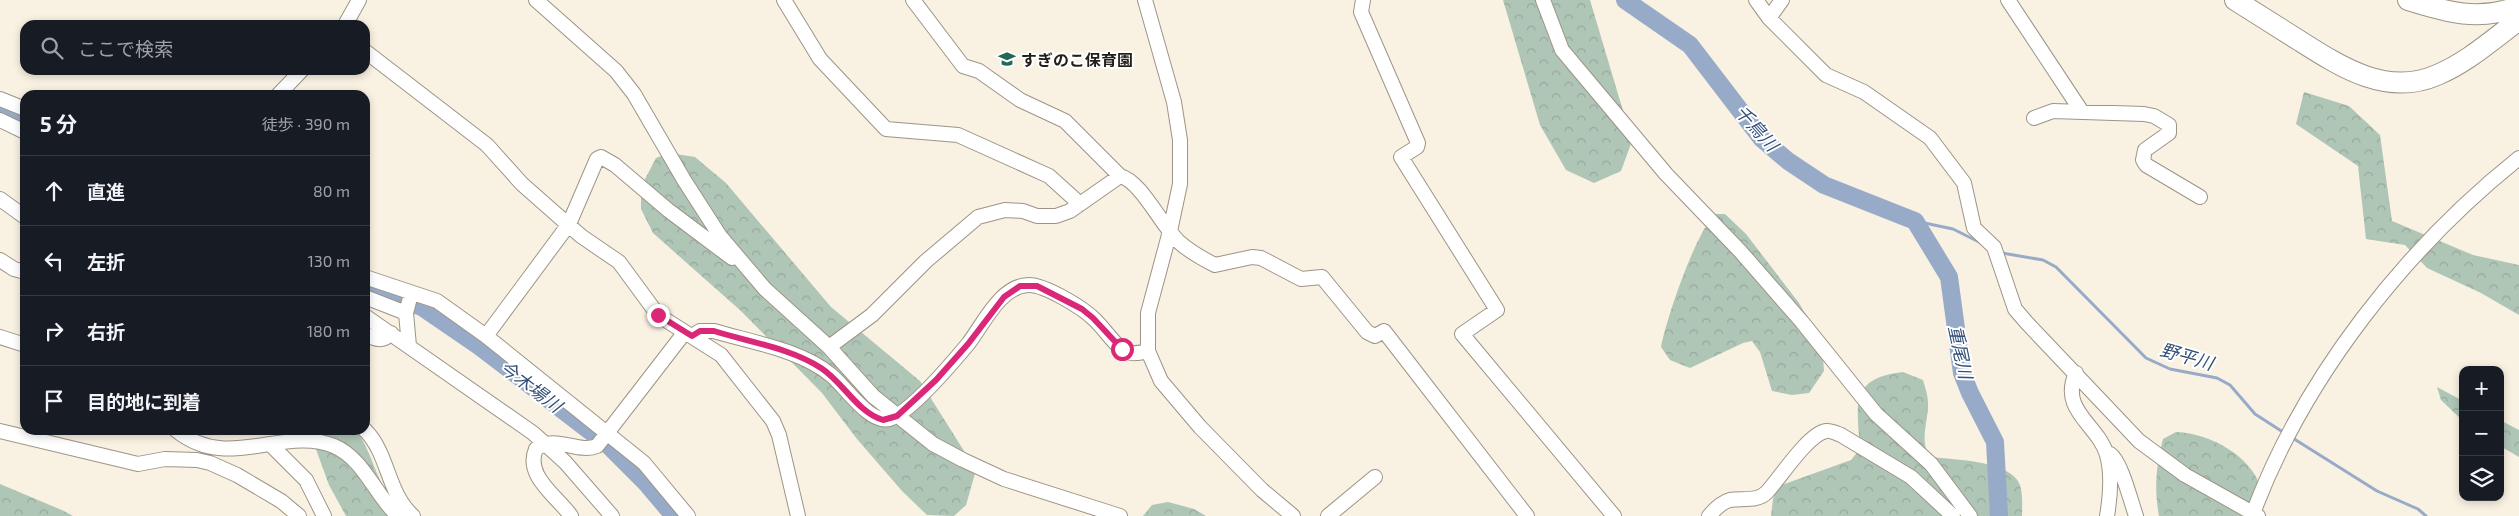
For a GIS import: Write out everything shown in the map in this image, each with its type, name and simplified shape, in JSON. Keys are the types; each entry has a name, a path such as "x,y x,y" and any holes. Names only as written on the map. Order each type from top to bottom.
{"highway":[{"path":"2235,0 2345,69 2380,81 2399,82 2435,76 2452,68 2519,20"},
{"path":"2408,0 2438,10 2476,16 2506,11 2519,6"}],"street":[{"path":"348,20 359,0"},
{"path":"536,0 616,71 634,94 684,180 720,236 786,311 829,347 873,396 933,444 1004,479 1120,516"},
{"path":"784,0 820,59 886,129 958,135 1049,176 1080,204"},
{"path":"913,0 963,66 979,71 1020,100 1065,121 1120,176 1138,187 1160,220 1190,250 1215,265 1252,257 1260,258 1301,279 1322,277 1367,332 1375,336 1384,332 1526,516"},
{"path":"1145,0 1174,102 1180,140 1180,184 1170,231 1148,313 1148,351 1161,381 1200,427 1262,490 1293,516"},
{"path":"1363,0 1361,12 1418,140 1417,147 1401,156 1497,310 1462,334 1614,516"},
{"path":"1542,0 1562,50 1666,174 1758,273 1876,414 1931,464 1970,516"},
{"path":"1756,0 1769,18 1826,76 1864,92 1930,138 1964,183 1974,228 1996,252 2015,309 2139,441 2185,475 2255,513 2292,430 2369,309 2427,242 2492,180 2519,158"},
{"path":"1769,18 1782,0"},
{"path":"2008,0 2082,112"},
{"path":"370,55 487,146 522,184 581,236 619,262 658,315 721,355 773,421 779,435 798,516"},
{"path":"283,90 297,75"},
{"path":"0,99 20,106"},
{"path":"2034,118 2053,111 2144,114 2164,120 2169,125 2169,133 2145,150 2143,160 2146,165 2200,197"},
{"path":"0,120 20,130"},
{"path":"486,336 569,224 598,159 604,158 732,258 740,258"},
{"path":"829,347 872,315 926,262 978,217 1005,210 1037,216 1056,216 1070,212 1120,176"},
{"path":"0,199 20,213"},
{"path":"0,260 20,271"},
{"path":"370,280 408,303"},
{"path":"571,516 537,474 535,453 539,447 546,445 565,444 592,448 604,437 688,334 700,331 714,331 799,357 832,375 875,417 890,420 897,416 936,380 968,344 1004,297 1020,286 1037,286 1082,309 1126,351 1139,354 1148,351"},
{"path":"370,298 408,303 437,301 486,336 604,437 644,463 688,516"},
{"path":"408,303 409,346"},
{"path":"370,319 546,445 565,462 612,516"},
{"path":"370,336 382,340 391,333"},
{"path":"0,337 20,343"},
{"path":"2076,374 2072,383 2072,396 2079,413 2107,453 2110,466 2107,516"},
{"path":"0,430 20,435"},
{"path":"1709,516 1716,508 1728,500 1755,498 1766,494 1811,441 1818,434 1828,430 1841,435 1911,477 1953,516"},
{"path":"20,435 138,464 166,459 210,463 237,475 274,497 299,516"},
{"path":"182,435 189,441 207,448 304,442 320,442 334,447 348,455 358,465 398,516"},
{"path":"370,435 375,440 397,498 413,516"},
{"path":"271,445 306,480 324,516"},
{"path":"2107,453 2114,457 2136,516"},
{"path":"1328,516 1375,477"}],"green space":[{"path":"1503,0 1590,0 1632,141 1621,171 1594,183 1566,170 1540,125"},
{"path":"2304,92 2349,106 2380,135 2392,221 2473,255 2519,265 2519,315 2481,293 2427,268 2405,245 2366,239 2358,166 2296,124"},
{"path":"669,153 695,157 726,183 831,307 920,381 976,470 966,505 954,516 927,515 902,491 857,439 822,393 741,311 653,233 641,209 641,187 656,158"},
{"path":"1715,214 1725,214 1746,234 1799,303 1822,343 1824,371 1809,393 1792,395 1772,391 1760,352 1752,341 1743,343 1690,368 1670,360 1661,347 1675,297 1691,257 1707,224"},
{"path":"1903,372 1923,380 1928,403 1925,445 1931,457 1981,463 2006,470 2015,477 2020,485 2022,516 1771,516 1773,499 1779,486 1851,460 1860,449 1858,407 1860,396 1865,387 1873,380"},
{"path":"2437,387 2459,399 2459,417 2441,400"},
{"path":"2504,422 2519,430 2519,457 2504,448"},
{"path":"2176,432 2202,437 2227,448 2239,456 2256,477 2261,489 2260,516 2159,516 2156,487 2157,468 2163,439"},
{"path":"304,435 359,435 383,487 398,507 409,516 346,516 329,485 313,441"},
{"path":"0,484 64,511 73,516 0,516"},
{"path":"1168,502 1194,509 1206,516 1143,516 1152,505"}],"waterway":[{"name":"千鳥川","path":"1625,0 1690,45 1762,139 1788,161 1824,185 1915,221 1949,277 1962,373 1995,442 1999,516"},
{"name":"今木場川","path":"0,111 20,120"},
{"name":"野平川","path":"1915,221 1953,229 1979,242"},
{"name":"野平川","path":"2002,253 2043,260 2056,267 2146,358 2170,369 2217,378 2230,385 2255,414 2286,434"},
{"name":"今木場川","path":"370,290 422,307 479,346 607,444 646,483 674,516"},
{"name":"野平川","path":"2291,437 2377,491 2418,509 2426,516"}],"place":[{"name":"すぎのこ保育園","path":"1007,59"}],"route":[{"path":"658,315 692,336 700,331 714,331 811,362 832,375 866,410 883,420 890,420 897,416 936,380 968,344 1004,297 1020,286 1037,286 1082,309 1122,349"}],"water label":[{"name":"重尾川","path":"1961,352"}]}
